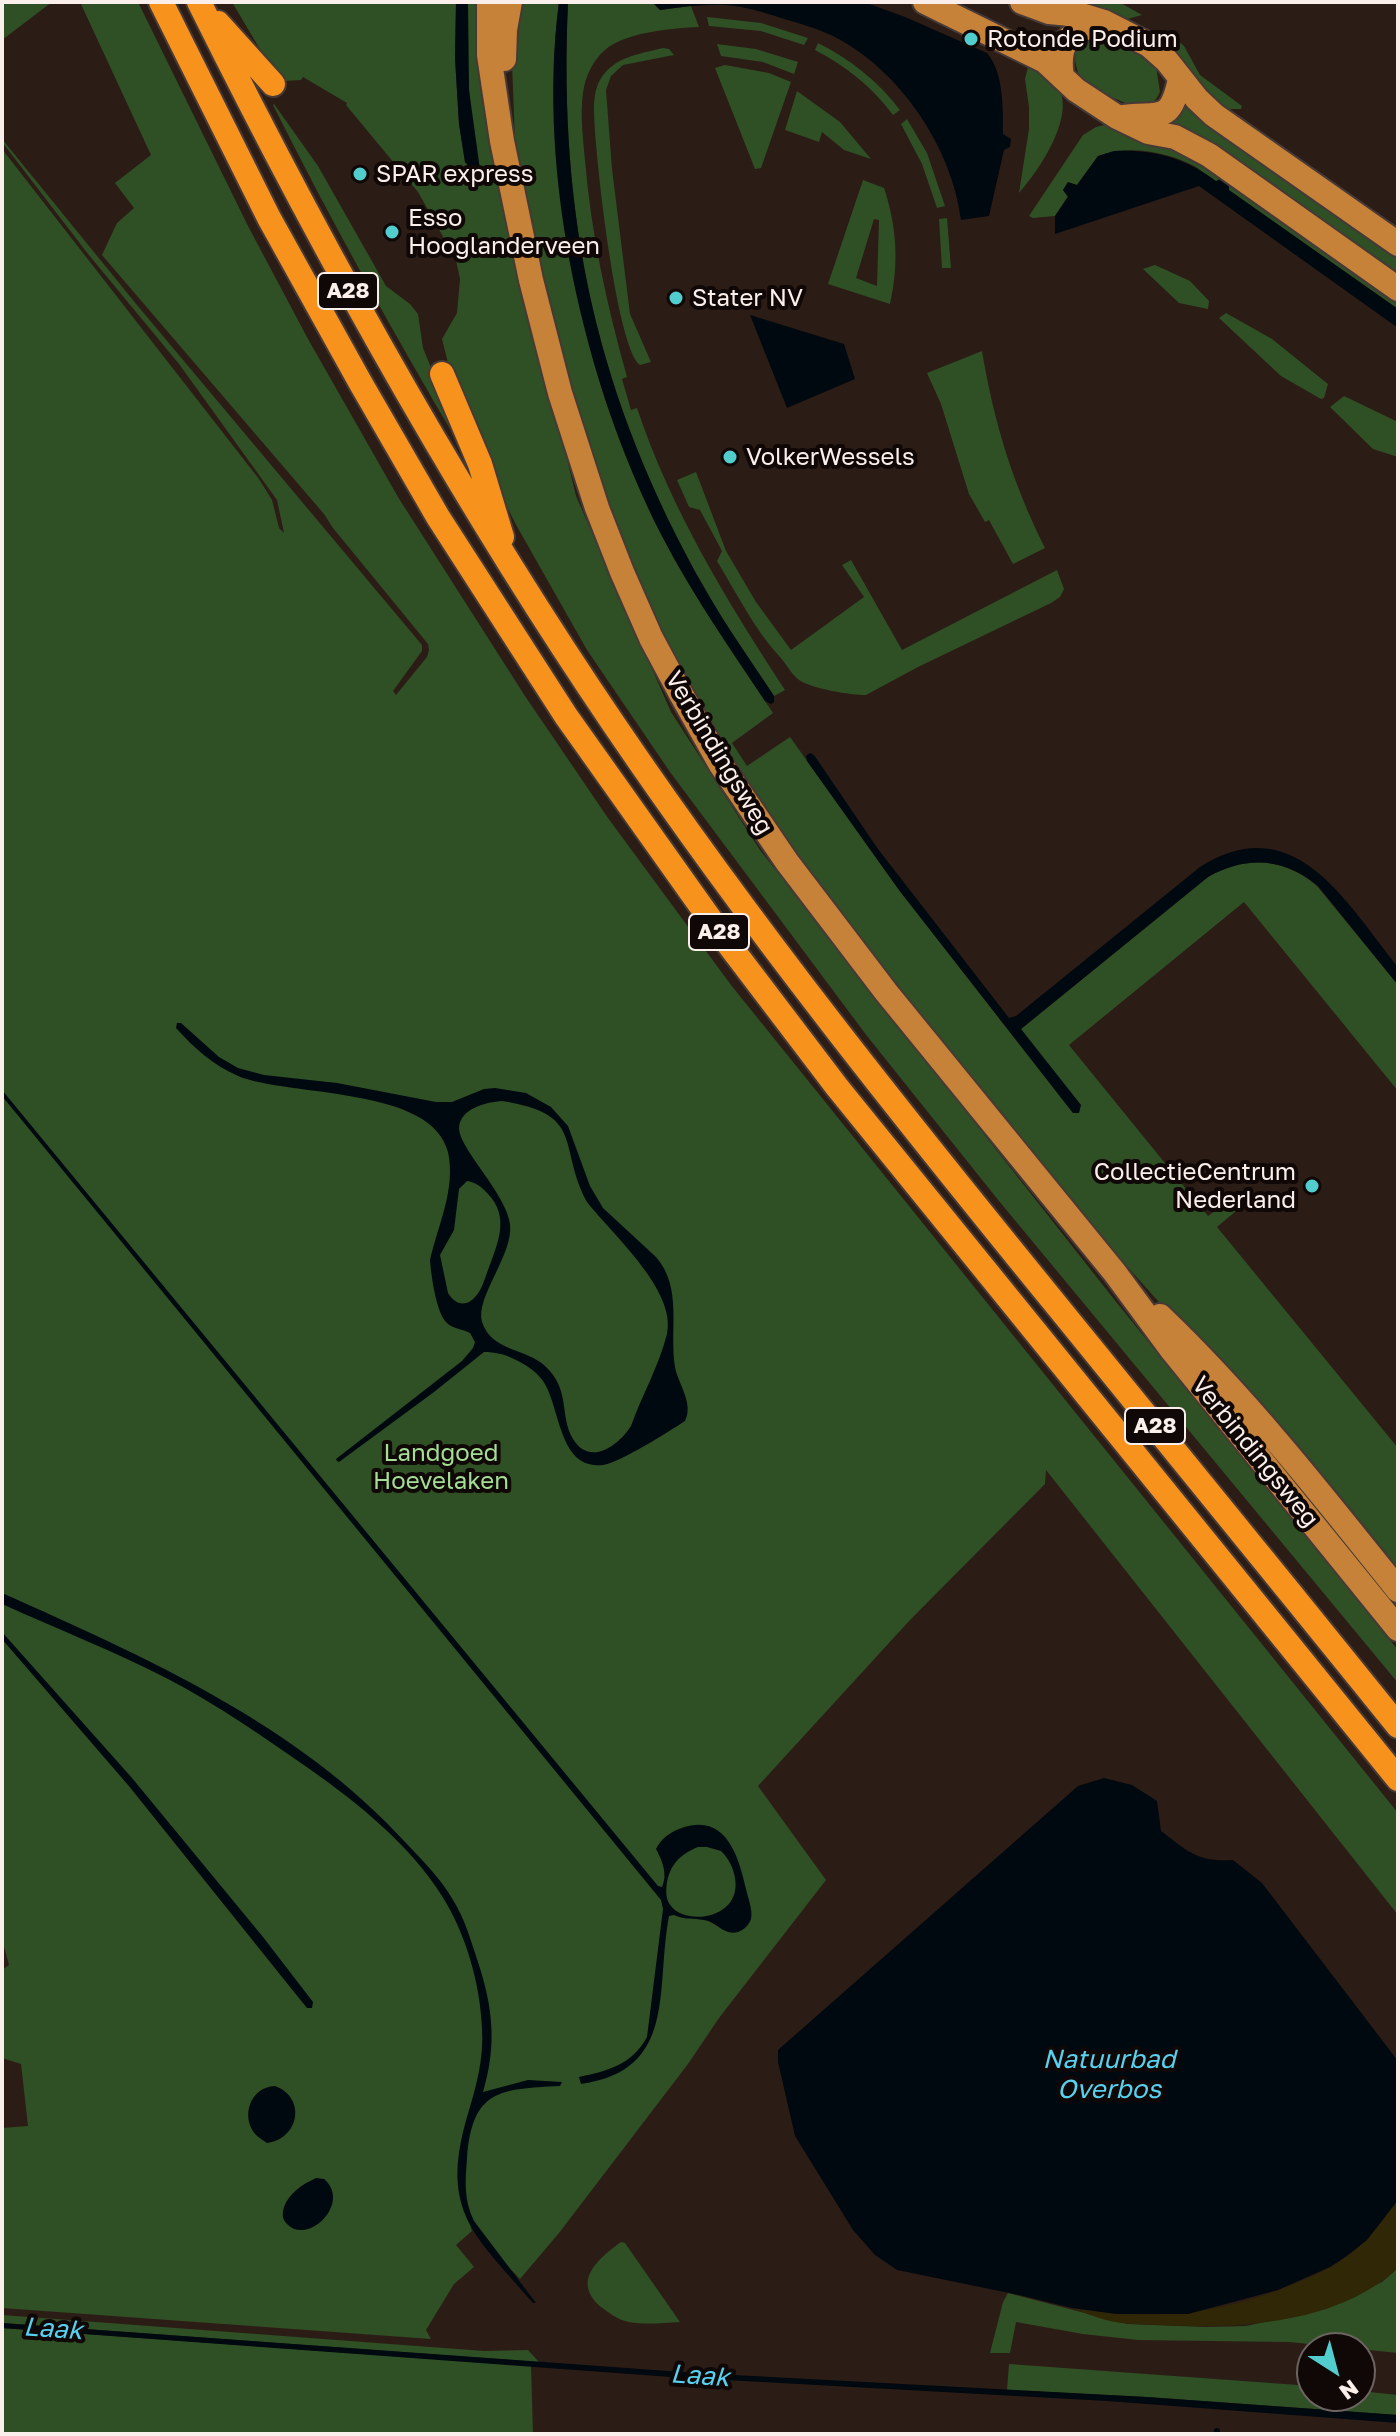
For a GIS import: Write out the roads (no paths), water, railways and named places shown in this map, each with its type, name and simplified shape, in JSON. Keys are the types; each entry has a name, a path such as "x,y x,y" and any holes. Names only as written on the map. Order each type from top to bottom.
{"highway":[{"name":"A28","path":"161,2 269,218 360,382 438,517 566,716 720,933 837,1087 1398,1779"},
{"name":"A28","path":"200,3 273,84"},
{"name":"A28","path":"200,3 270,145 402,388 512,570 657,787 748,913 911,1126 1398,1726"},
{"name":"A28","path":"442,374 480,464 512,570"}],"main road":[{"name":"Verbindingsweg","path":"489,2 489,55 502,141 531,280 560,393 592,493 628,585 651,638 681,694 721,765 787,862 886,992 1115,1273 1171,1349 1398,1629"},
{"name":"Verbindingsweg","path":"502,141 505,30 510,2"},
{"path":"925,2 1045,61 1076,90 1117,117 1148,132 1175,137 1209,155 1398,289"},
{"path":"1022,2 1049,12 1081,15 1104,22 1149,45 1214,115 1398,244"},
{"path":"1062,77 1061,54 1070,37 1080,29 1104,22"},
{"path":"1117,117 1147,117 1163,112 1173,103 1180,79"},
{"name":"Verbindingsweg","path":"1115,1273 1184,1338 1264,1428 1398,1590"}],"water":[{"path":"456,2 468,2 469,90 481,186 465,162 459,124"},
{"path":"559,2 568,2 570,159 578,233 592,306 612,377 637,447 668,518 713,603 774,696 771,704 765,701 711,620 662,536 634,476 589,345 561,206 554,136 554,68"},
{"path":"652,2 864,2 987,53 1000,81 1003,134 1011,139 1010,147 1004,150 989,216 961,220 956,192 934,138 900,89 857,50 833,36 748,8 710,5 660,10"},
{"path":"1114,151 1168,157 1193,166 1216,181 1222,178 1229,183 1229,190 1398,309 1398,328 1199,186 1055,234 1055,216 1068,197 1063,190 1068,182 1077,185 1098,156"},
{"path":"750,315 844,344 855,379 787,408"},
{"path":"810,753 878,849 1009,1018 1016,1016 1200,867 1234,851 1264,848 1291,855 1315,870 1338,891 1398,967 1398,985 1318,886 1305,877 1279,865 1265,863 1237,865 1222,870 1208,877 1021,1029 1081,1105 1079,1113 1073,1113 899,890 807,761 806,756"},
{"path":"177,1023 181,1023 219,1057 238,1068 264,1075 337,1083 436,1102 452,1102 484,1089 495,1088 526,1093 551,1107 568,1126 590,1186 603,1208 656,1257 670,1282 675,1367 688,1407 685,1421 611,1463 588,1464 577,1458 569,1447 549,1392 540,1377 510,1357 484,1352 337,1461 462,1361 473,1348 475,1342 470,1333 452,1327 443,1318 430,1260 448,1193 448,1152 436,1131 416,1115 388,1104 261,1083 238,1076 204,1055 176,1028","holes":["502,1101 529,1107 546,1114 558,1124 565,1135 587,1202 653,1282 668,1317 664,1346 631,1426 619,1440 604,1450 596,1452 580,1447 569,1430 562,1393 553,1375 537,1360 493,1339 482,1322 484,1300 506,1248 510,1224 500,1199 466,1148 459,1128 469,1111","467,1181 481,1187 495,1203 500,1230 481,1288 469,1302 460,1303 448,1293 440,1255 454,1230 459,1189"]},
{"path":"2,1090 658,1886 662,1887 664,1872 656,1849 669,1834 695,1825 708,1826 727,1839 743,1876 751,1908 750,1921 742,1930 733,1933 704,1920 669,1916 656,2022 648,2044 634,2062 612,2076 581,2084 579,2077 609,2069 626,2060 647,2037 663,1909 661,1900 2,1096","holes":["698,1847 721,1851 728,1860 735,1878 735,1892 722,1910 700,1917 688,1916 669,1903 667,1882 674,1864 682,1856"]},
{"path":"2,1593 165,1669 269,1729 318,1763 364,1801 432,1870 464,1922 487,1995 492,2042 483,2092 528,2080 562,2082 560,2086 520,2089 492,2098 475,2119 467,2159 466,2191 474,2221 536,2303 480,2240 468,2221 461,2200 457,2177 459,2150 481,2062 481,2011 465,1943 451,1911 429,1877 365,1811 259,1734 168,1679 2,1604"},
{"path":"2,1632 132,1778 263,1937 313,2002 312,2008 307,2008 129,1786 2,1639"},
{"name":"Natuurbad Overbos","path":"1104,1778 1132,1785 1157,1801 1161,1831 1187,1850 1210,1859 1233,1860 1262,1883 1398,2061 1398,2200 1367,2240 1330,2267 1278,2290 1188,2314 1116,2314 1072,2308 897,2270 875,2255 853,2230 795,2136 778,2062 778,2050 1078,1786"},
{"path":"275,2086 292,2099 295,2118 286,2134 267,2143 251,2128 248,2112 259,2092"},
{"path":"316,2178 324,2179 331,2189 333,2199 330,2210 315,2226 306,2230 296,2229 284,2220 284,2207 289,2197"},
{"name":"Laak","path":"2,2323 696,2373 1147,2397 1296,2408 1296,2412 1398,2415 1398,2423 1107,2401 671,2377 2,2328"}],"place":[{"name":"Rotonde Podium","path":"971,39"},
{"name":"SPAR express","path":"360,174"},
{"name":"Esso Hooglanderveen","path":"392,232"},
{"name":"Stater NV","path":"676,298"},
{"name":"VolkerWessels","path":"730,457"},
{"name":"CollectieCentrum Nederland","path":"1312,1186"}],"park label":[{"name":"Landgoed Hoevelaken","path":"441,1467"}]}
